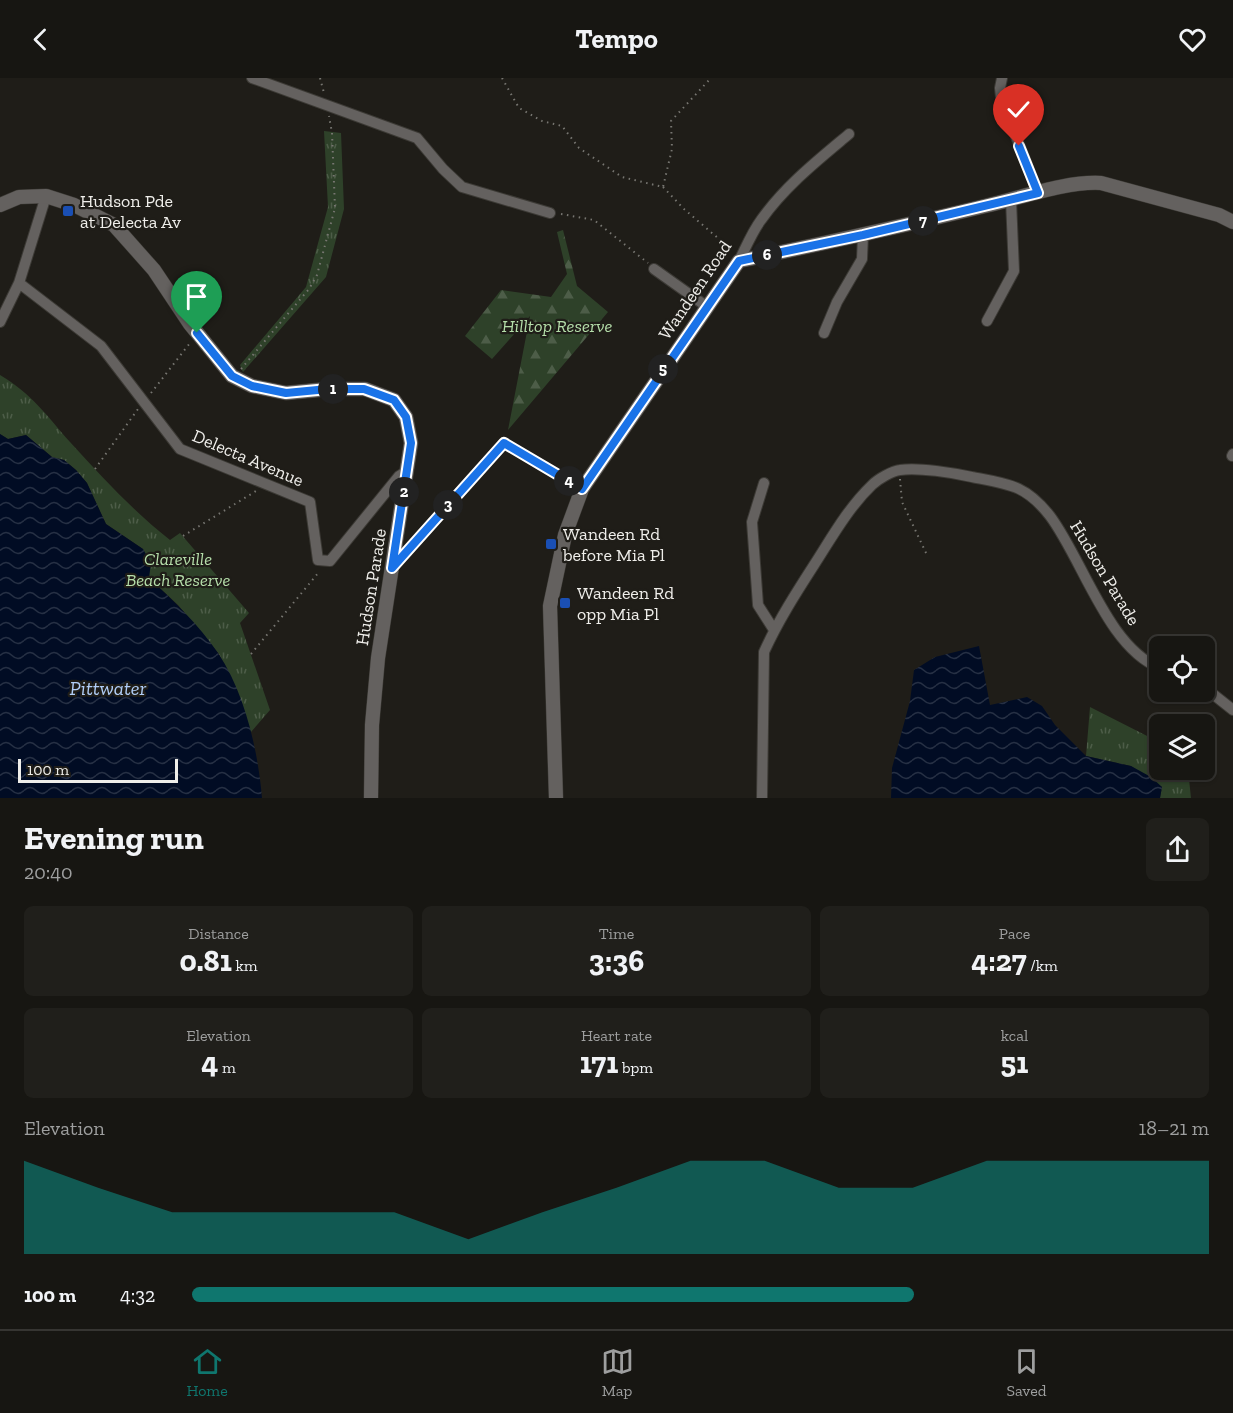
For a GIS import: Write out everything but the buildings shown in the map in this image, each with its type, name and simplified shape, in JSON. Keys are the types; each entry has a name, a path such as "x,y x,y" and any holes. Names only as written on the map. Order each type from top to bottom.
{"street":[{"path":"252,78 417,138 443,169 462,187 550,213"},
{"path":"1002,78 1000,98 1038,193"},
{"name":"Wandeen Road","path":"556,798 550,606 565,535 582,489 740,259 760,221 805,171 849,134"},
{"path":"740,259 863,235 1081,182 1101,183 1219,215 1233,222"},
{"path":"0,322 19,283 46,196"},
{"name":"Hudson Parade","path":"0,205 19,197 46,196 74,205 114,225 154,270 190,324 232,376 252,386 286,393 328,389 364,389 394,400 406,417 411,443 378,658 372,725 371,798"},
{"path":"987,321 1014,271 1011,200"},
{"path":"824,333 837,302 862,259 863,235"},
{"path":"654,269 706,306"},
{"name":"Delecta Avenue","path":"19,283 101,346 180,449 310,502 318,560 322,560"},
{"path":"762,798 764,652 774,630 850,508 874,482 900,470"},
{"name":"Hudson Parade","path":"900,470 965,475 1006,483 1031,494 1069,543 1110,623 1129,647 1149,663"},
{"path":"322,560 330,561 399,476 407,471"},
{"path":"764,483 752,522 758,605 774,630"},
{"path":"1215,696 1233,710"}],"path":[{"path":"232,376 242,368 309,289 317,275 335,208 332,133 320,78"},
{"path":"502,78 519,108 542,121 562,126 579,148 622,177 663,187 740,259"},
{"path":"663,187 672,149 671,121 711,78"},
{"path":"550,213 594,220 654,269"},
{"path":"392,568 504,443 582,489"},
{"path":"900,470 902,502 927,555"},
{"path":"183,536 267,485"},
{"path":"251,654 320,570 322,560"}],"green space":[{"path":"324,131 341,133 344,209 326,277 243,372 240,365 306,287 328,207"},
{"name":"Hilltop Reserve","path":"563,230 577,286 608,312 508,430 530,316 492,359 465,336 501,290 551,297 567,274 557,232"},
{"name":"Clareville Beach Reserve","path":"0,375 30,397 106,480 156,529 170,540 180,533 249,613 240,623 270,710 251,732 236,689 219,654 178,605 149,578 143,549 106,524 87,483 64,460 52,457 26,435 8,439 0,434"},
{"path":"1090,707 1149,737 1149,778 1131,766 1086,756"},
{"path":"1152,780 1189,780 1191,798 1160,798 1162,787"}],"water":[{"name":"Pittwater","path":"0,434 8,439 26,435 52,457 64,460 76,470 87,483 106,524 143,549 151,563 149,578 186,614 211,643 236,686 243,704 257,761 262,798 0,798"},
{"path":"979,646 990,705 1027,697 1042,706 1055,725 1086,756 1131,766 1149,776 1149,780 1154,780 1162,787 1160,798 891,798 892,768 910,701 914,670 935,657"}],"place":[{"name":"Hudson Pde at Delecta Av","path":"68,211"},
{"name":"Wandeen Rd before Mia Pl","path":"551,544"},
{"name":"Wandeen Rd opp Mia Pl","path":"565,603"}],"route":[{"path":"197,333 232,376 252,386 286,393 328,389 364,389 394,400 406,417 411,443 392,568 504,443 582,489 739,261 863,235 1038,193 1019,146"}]}
